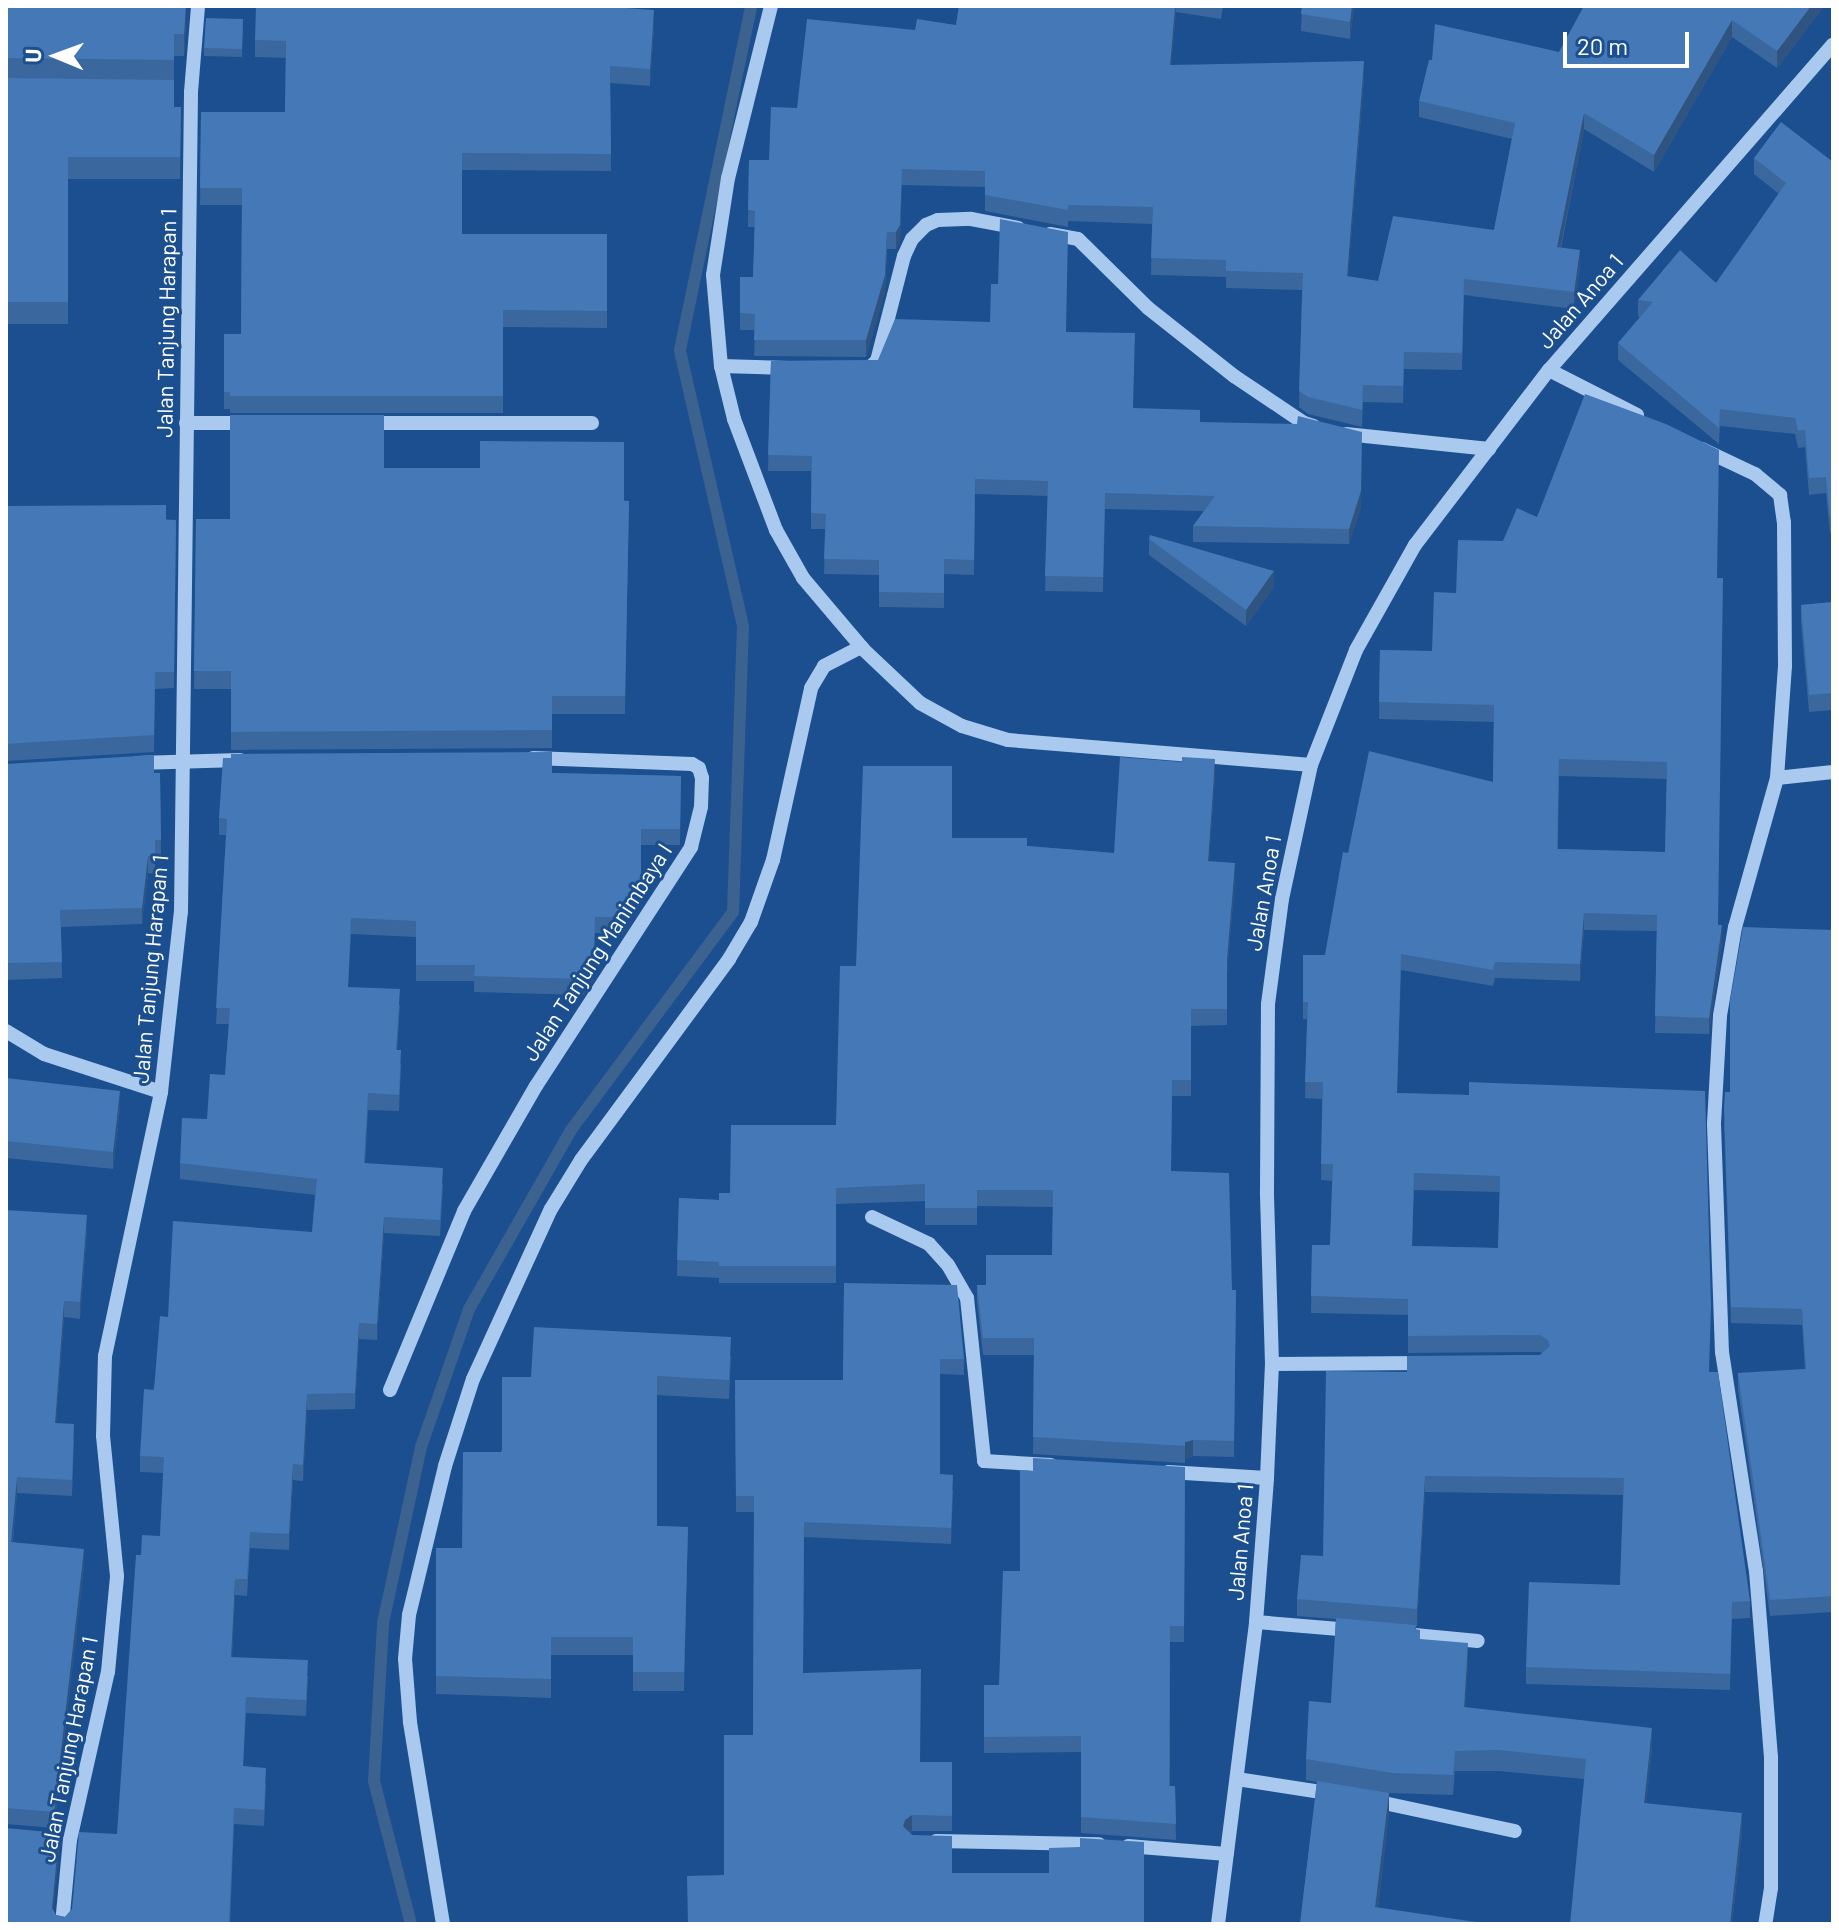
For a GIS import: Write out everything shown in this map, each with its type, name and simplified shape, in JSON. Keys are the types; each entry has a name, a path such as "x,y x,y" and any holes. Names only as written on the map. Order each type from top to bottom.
{"street":[{"name":"Jalan Tanjung Harapan 1","path":"62,1924 63,1839 108,1672 117,1576 103,1436 105,1356 161,1092 181,912 185,760 184,92 198,6"},
{"path":"771,6 728,178 713,275 721,366 734,419 776,530 803,578 861,647 920,703 962,726 1008,740 1311,765"},
{"name":"Jalan Anoa 1","path":"1218,1924 1256,1622 1267,1478 1272,1364 1267,1191 1268,1004 1282,899 1311,765 1356,650 1415,545 1549,370 1833,45"},
{"path":"839,369 868,369 877,361 904,256 912,239 926,225 938,220 971,219 1078,239 1148,308 1234,376 1304,423 1367,438 1489,449"},
{"path":"721,366 810,368"},
{"path":"1549,370 1657,426"},
{"path":"186,423 264,423"},
{"path":"343,423 592,423"},
{"path":"1684,440 1755,474 1780,495 1784,522 1785,666 1777,778 1735,927 1720,1016 1714,1124 1722,1352 1756,1571 1771,1757 1771,1888 1765,1924"},
{"path":"443,1924 410,1722 405,1659 409,1615 445,1466 473,1379 551,1209 581,1160 729,959 751,922 773,860 811,688 824,666 861,647"},
{"name":"Jalan Tanjung Manimbaya I","path":"390,1390 464,1211 536,1086 691,847 701,807 702,778 699,768 692,764 596,758 517,758"},
{"path":"126,764 249,760"},
{"path":"1777,778 1833,772"},
{"path":"6,1031 44,1054 161,1092"},
{"path":"872,1217 929,1244 948,1265 967,1298 984,1461 1063,1466"},
{"path":"1272,1364 1445,1362"},
{"path":"1157,1471 1267,1478"},
{"path":"1256,1622 1367,1631"},
{"path":"1383,1633 1478,1641"},
{"path":"1237,1779 1346,1796"},
{"path":"1361,1798 1515,1831"},
{"path":"913,1841 1063,1842 1227,1854"}],"building":[{"path":"6,6 186,6 184,34 174,34 174,60 6,58"},
{"path":"256,6 625,6 654,10 650,69 610,66 611,154 462,153 462,234 607,234 607,311 503,310 503,396 230,396 230,392 224,392 224,334 241,334 242,188 200,188 201,112 285,112 286,41 255,40"},
{"path":"959,6 1175,6 1170,65 1364,61 1347,276 1378,281 1393,216 1494,230 1515,123 1419,101 1429,60 1432,60 1435,24 1559,52 1584,6 1811,6 1777,51 1732,20 1654,155 1584,113 1557,247 1580,250 1574,292 1464,279 1462,353 1404,352 1403,386 1363,385 1362,410 1308,397 1299,391 1303,273 1226,271 1226,260 1151,258 1153,207 1068,205 1068,210 985,195 985,171 902,169 900,225 896,232 887,232 885,275 866,340 754,340 755,314 740,313 740,277 753,277 755,211 748,210 749,160 769,160 771,107 797,108 807,19 915,30 917,19 956,25"},
{"path":"1302,6 1352,6 1350,22 1301,14"},
{"path":"206,18 243,19 242,49 204,48"},
{"path":"6,78 174,80 174,107 181,107 180,157 68,157 68,302 6,302"},
{"path":"1781,122 1833,162 1833,516 1830,517 1826,477 1809,478 1805,430 1798,431 1795,418 1720,409 1719,428 1618,343 1653,302 1638,300 1680,250 1716,283 1786,183 1754,158"},
{"path":"1000,219 1068,232 1066,332 1135,333 1133,408 1200,410 1200,422 1297,424 1298,416 1362,432 1361,491 1349,529 1193,526 1215,496 1105,493 1103,577 1045,576 1048,481 975,479 974,560 944,559 944,593 879,592 879,560 824,559 826,514 811,513 812,456 768,455 771,361 878,360 895,319 990,322 991,284 998,284"},
{"path":"1585,394 1666,424 1719,450 1717,578 1723,578 1718,925 1722,925 1709,1018 1655,1016 1657,915 1584,913 1580,964 1495,962 1493,970 1401,954 1397,1093 1469,1095 1469,1082 1705,1091 1711,1306 1709,1372 1718,1372 1750,1601 1732,1602 1730,1674 1526,1667 1529,1582 1620,1585 1624,1478 1425,1476 1417,1609 1297,1599 1301,1555 1323,1556 1326,1371 1407,1372 1407,1356 1540,1355 1550,1346 1548,1340 1540,1335 1408,1336 1408,1299 1311,1296 1312,1245 1330,1245 1333,1164 1321,1164 1323,1082 1305,1082 1308,1002 1303,1002 1303,955 1325,955 1343,852 1348,853 1369,751 1493,782 1494,705 1379,702 1380,650 1432,651 1434,592 1456,593 1458,540 1503,541 1517,508 1537,517","holes":["1559,759 1667,762 1665,852 1557,849","1414,1173 1500,1176 1498,1248 1412,1246"]},
{"path":"230,415 384,415 384,468 480,468 480,441 624,442 624,501 629,501 625,696 552,696 552,730 231,732 231,671 194,671 196,519 230,519"},
{"path":"166,505 166,520 176,520 174,672 155,672 154,735 6,744 6,506"},
{"path":"1150,535 1274,571 1246,610 1149,539"},
{"path":"1833,602 1833,693 1809,695 1801,605"},
{"path":"552,752 552,773 681,776 680,829 641,829 641,886 631,886 631,904 623,917 595,917 594,962 583,979 474,976 475,965 416,965 416,921 351,918 348,987 400,989 396,1050 401,1050 399,1095 368,1093 364,1163 443,1168 440,1220 384,1217 377,1324 359,1323 355,1393 307,1394 303,1465 293,1464 289,1534 250,1532 247,1579 235,1579 231,1657 308,1660 306,1700 246,1697 243,1766 266,1768 264,1810 234,1808 229,1924 6,1924 6,1828 59,1833 52,1908 56,1915 65,1917 72,1909 79,1832 117,1834 136,1555 141,1555 142,1535 160,1536 164,1457 140,1456 144,1389 154,1390 160,1316 168,1317 173,1221 312,1232 317,1179 180,1163 182,1118 207,1119 210,1074 225,1075 230,1008 216,1008 227,819 219,818 223,758 231,758 231,754"},
{"path":"154,755 154,773 160,773 161,840 155,840 155,857 148,856 142,908 60,910 62,962 6,963 6,764"},
{"path":"1120,757 1182,762 1182,757 1215,759 1208,861 1235,863 1227,958 1227,1009 1191,1009 1191,1080 1172,1080 1171,1171 1229,1173 1232,1290 1236,1290 1234,1441 1193,1440 1185,1442 1185,1446 1033,1437 1034,1338 983,1338 977,1285 986,1285 986,1255 1052,1255 1053,1190 977,1190 977,1208 925,1208 925,1184 836,1188 836,1266 719,1266 719,1262 677,1260 679,1198 719,1200 719,1193 730,1193 731,1125 836,1125 840,966 856,966 863,766 952,766 952,838 1027,838 1027,846 1114,853"},
{"path":"1743,927 1833,930 1833,1596 1770,1600 1738,1373 1806,1369 1802,1309 1731,1307 1724,1108 1725,1092 1730,1092 1730,1001"},
{"path":"6,1078 120,1091 113,1152 6,1141"},
{"path":"6,1210 87,1215 80,1302 64,1301 55,1423 74,1424 72,1480 17,1477 11,1542 84,1549 54,1812 6,1808"},
{"path":"844,1283 957,1285 964,1359 940,1359 940,1474 953,1475 951,1528 804,1522 803,1673 921,1669 920,1762 952,1762 952,1816 912,1815 903,1826 912,1835 952,1836 952,1873 1049,1873 1049,1848 1080,1847 1080,1838 1144,1842 1144,1924 688,1924 687,1876 724,1875 724,1735 753,1735 754,1496 736,1496 735,1380 843,1380"},
{"path":"534,1327 731,1337 729,1380 657,1376 657,1526 688,1527 684,1672 633,1672 633,1637 551,1637 551,1679 436,1676 436,1548 462,1548 463,1452 502,1452 502,1377 531,1377"},
{"path":"1033,1458 1185,1467 1184,1626 1170,1626 1169,1786 1175,1786 1176,1824 1081,1817 1081,1736 984,1737 984,1685 999,1685 1003,1571 1020,1571 1020,1470 1033,1471"},
{"path":"1336,1618 1416,1625 1415,1629 1420,1630 1420,1639 1468,1643 1464,1707 1652,1728 1644,1803 1742,1813 1730,1924 1570,1924 1586,1759 1498,1750 1455,1751 1453,1775 1392,1773 1306,1759 1309,1701 1331,1703"},
{"path":"1317,1781 1389,1793 1375,1907 1489,1924 1300,1924"}],"waterway":[{"path":"411,1924 374,1781 383,1623 421,1447 469,1309 571,1130 733,912 743,626 680,350 751,6"}]}
